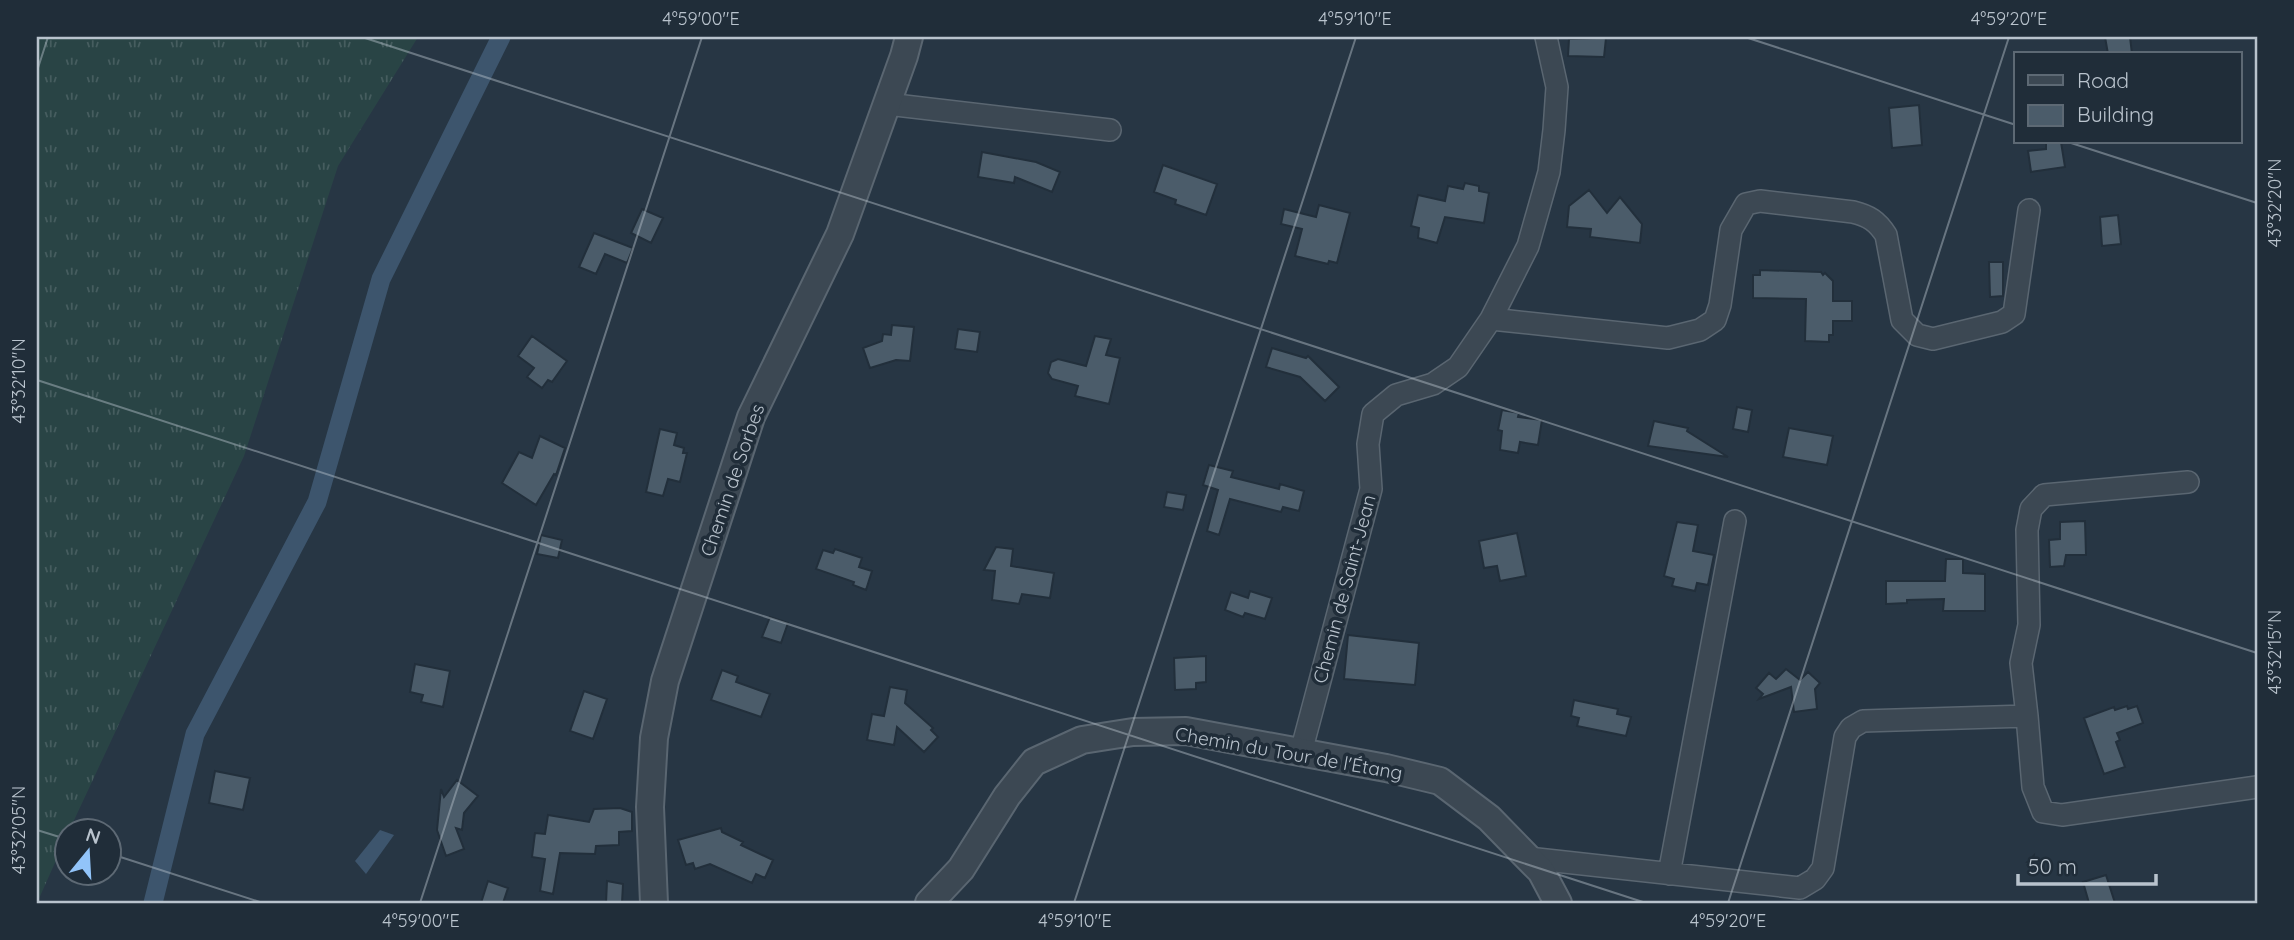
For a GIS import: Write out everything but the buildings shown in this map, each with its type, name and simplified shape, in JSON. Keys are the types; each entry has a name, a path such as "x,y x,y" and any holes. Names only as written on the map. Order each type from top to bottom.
{"street":[{"name":"Chemin de Sorbes","path":"654,903 650,807 654,738 665,681 751,417 840,234 905,56 909,37"},
{"name":"Chemin de Saint-Jean","path":"1301,752 1371,489 1368,444 1373,414 1395,395 1433,384 1458,367 1491,319 1528,246 1549,172 1557,87 1546,37"},
{"path":"887,104 1110,131"},
{"path":"1491,319 1668,338 1700,330 1715,320 1720,305 1731,230 1746,204 1760,201 1853,212 1867,215 1879,224 1886,235 1902,320 1917,335 1933,339 2002,322 2014,314 2029,210"},
{"path":"2188,482 2045,495 2031,509 2027,530 2029,625 2021,663 2033,788 2043,812 2062,815 2257,787"},
{"path":"1669,874 1735,521"},
{"path":"1528,858 1669,874 1771,895 1800,888 1815,878 1823,868 1845,737 1851,728 1863,721 2026,716"},
{"name":"Chemin du Tour de l'Étang","path":"929,903 961,869 1007,796 1034,762 1082,740 1133,732 1186,731 1386,768 1440,782 1489,818 1541,871 1558,903"}],"green space":[{"path":"37,37 418,37 338,166 244,456 75,818 52,818 52,869 37,903"}],"water":[{"path":"380,830 394,835 366,874 355,861"}],"waterway":[{"path":"153,903 195,734 317,502 381,279 501,37"}]}
